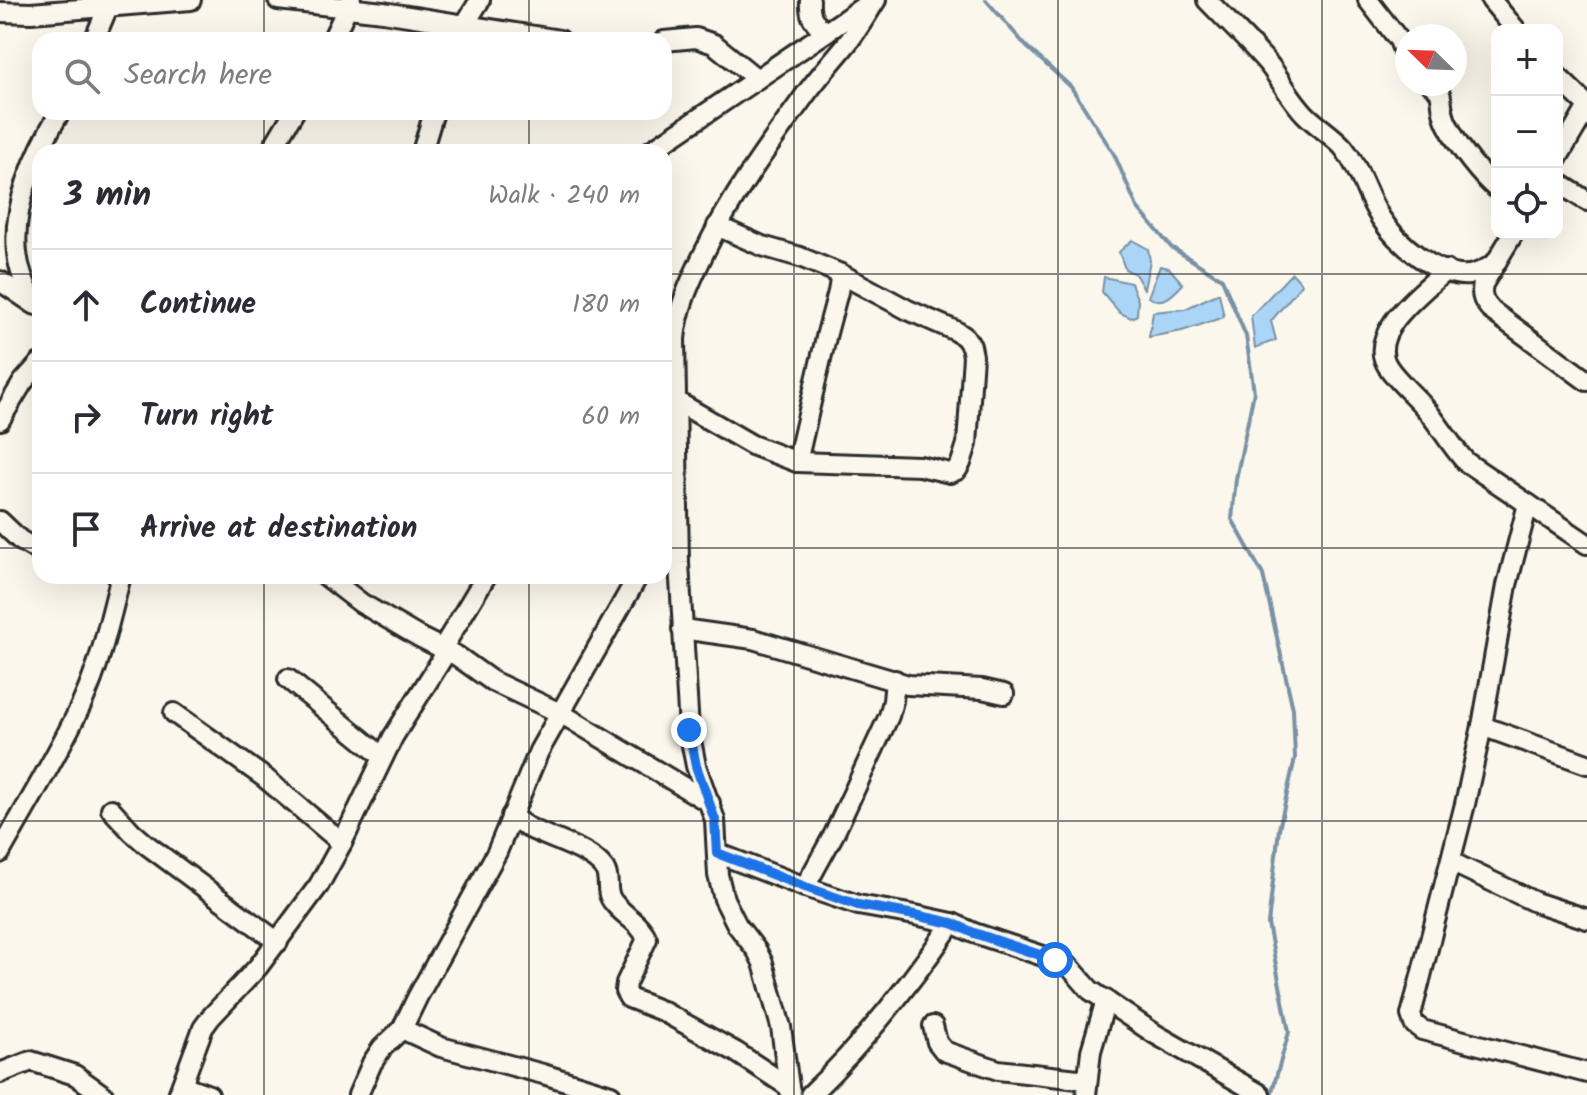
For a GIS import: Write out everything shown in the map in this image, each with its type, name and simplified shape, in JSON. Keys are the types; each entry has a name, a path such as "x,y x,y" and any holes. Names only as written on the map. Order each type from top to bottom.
{"street":[{"path":"0,12 31,13 110,3 191,0"},
{"path":"278,0 350,4 462,32 480,0"},
{"path":"810,0 813,21 824,32"},
{"path":"661,144 875,0"},
{"path":"672,325 717,226 746,176 804,96 851,39 875,0"},
{"path":"1207,0 1258,53 1305,114 1349,155 1379,216 1396,237 1417,256 1459,275 1482,272 1496,263"},
{"path":"1368,0 1395,35"},
{"path":"1491,0 1511,24"},
{"path":"97,32 110,3"},
{"path":"336,32 350,4"},
{"path":"672,40 696,38 714,44 757,79"},
{"path":"1563,82 1587,107 1563,149"},
{"path":"1442,96 1443,112 1452,133 1491,182"},
{"path":"44,144 56,120"},
{"path":"275,144 289,120"},
{"path":"424,144 432,120"},
{"path":"32,173 16,236 20,270 32,297"},
{"path":"1563,186 1587,201"},
{"path":"676,401 752,445 797,462 920,466 950,473 957,470 967,444 973,356 965,337 841,274 746,240 717,226"},
{"path":"1509,240 1483,284 1483,301 1492,311 1587,381"},
{"path":"1446,270 1390,326 1383,341 1382,354 1388,367 1427,410 1466,462 1587,544"},
{"path":"797,462 841,274"},
{"path":"0,281 32,302"},
{"path":"677,317 678,495 689,730 696,766 715,820 718,875 724,899 737,925 757,951 772,988 790,1091"},
{"path":"0,420 32,372"},
{"path":"672,507 678,495"},
{"path":"1528,504 1507,585 1482,726 1451,862 1411,1015 1414,1024 1422,1030 1587,1073"},
{"path":"0,521 32,547"},
{"path":"0,853 84,699 119,584"},
{"path":"336,584 361,603 492,681 562,714 710,803"},
{"path":"209,1095 180,1090 203,1028 258,967 319,885 393,737 481,584"},
{"path":"358,1095 382,1048 402,1029 497,852 539,751 634,584"},
{"path":"682,629 753,639 908,685 982,689 1004,694"},
{"path":"288,679 383,757"},
{"path":"805,887 834,834 889,716 895,680"},
{"path":"174,713 265,778 342,843"},
{"path":"1482,726 1587,764"},
{"path":"111,809 147,845 278,942"},
{"path":"511,816 527,827 576,848 607,873 607,892 611,901 637,923 647,939 626,983 625,991 629,998 662,1011 736,1052 790,1091"},
{"path":"717,853 858,905 952,923 1055,960 1070,967 1090,990 1155,1034 1260,1094"},
{"path":"1451,862 1535,902 1587,919"},
{"path":"810,1095 885,1016 952,923"},
{"path":"933,1026 937,1042 944,1051 998,1070 1087,1087 1091,1051 1106,1000"},
{"path":"402,1029 441,1047 611,1095"},
{"path":"0,1073 31,1061 75,1075 103,1095"}],"water":[{"path":"1132,240 1148,249 1150,261 1144,289 1135,274 1125,269 1119,252"},
{"path":"1160,266 1169,268 1183,284 1163,300 1148,297"},
{"path":"1292,273 1302,284 1271,321 1276,340 1255,348 1251,316"},
{"path":"1104,277 1131,283 1138,301 1137,315 1131,318 1120,313 1102,292"},
{"path":"1219,293 1224,317 1182,331 1149,337 1153,312 1185,309"}],"waterway":[{"path":"986,0 1026,46 1071,87 1114,154 1137,207 1171,247 1222,279 1246,336 1254,392 1236,479 1232,519 1263,575 1293,709 1295,758 1279,829 1268,924 1289,1032 1271,1095"}],"route":[{"path":"689,730 696,766 715,820 717,853 858,905 952,923 1055,960"}]}
